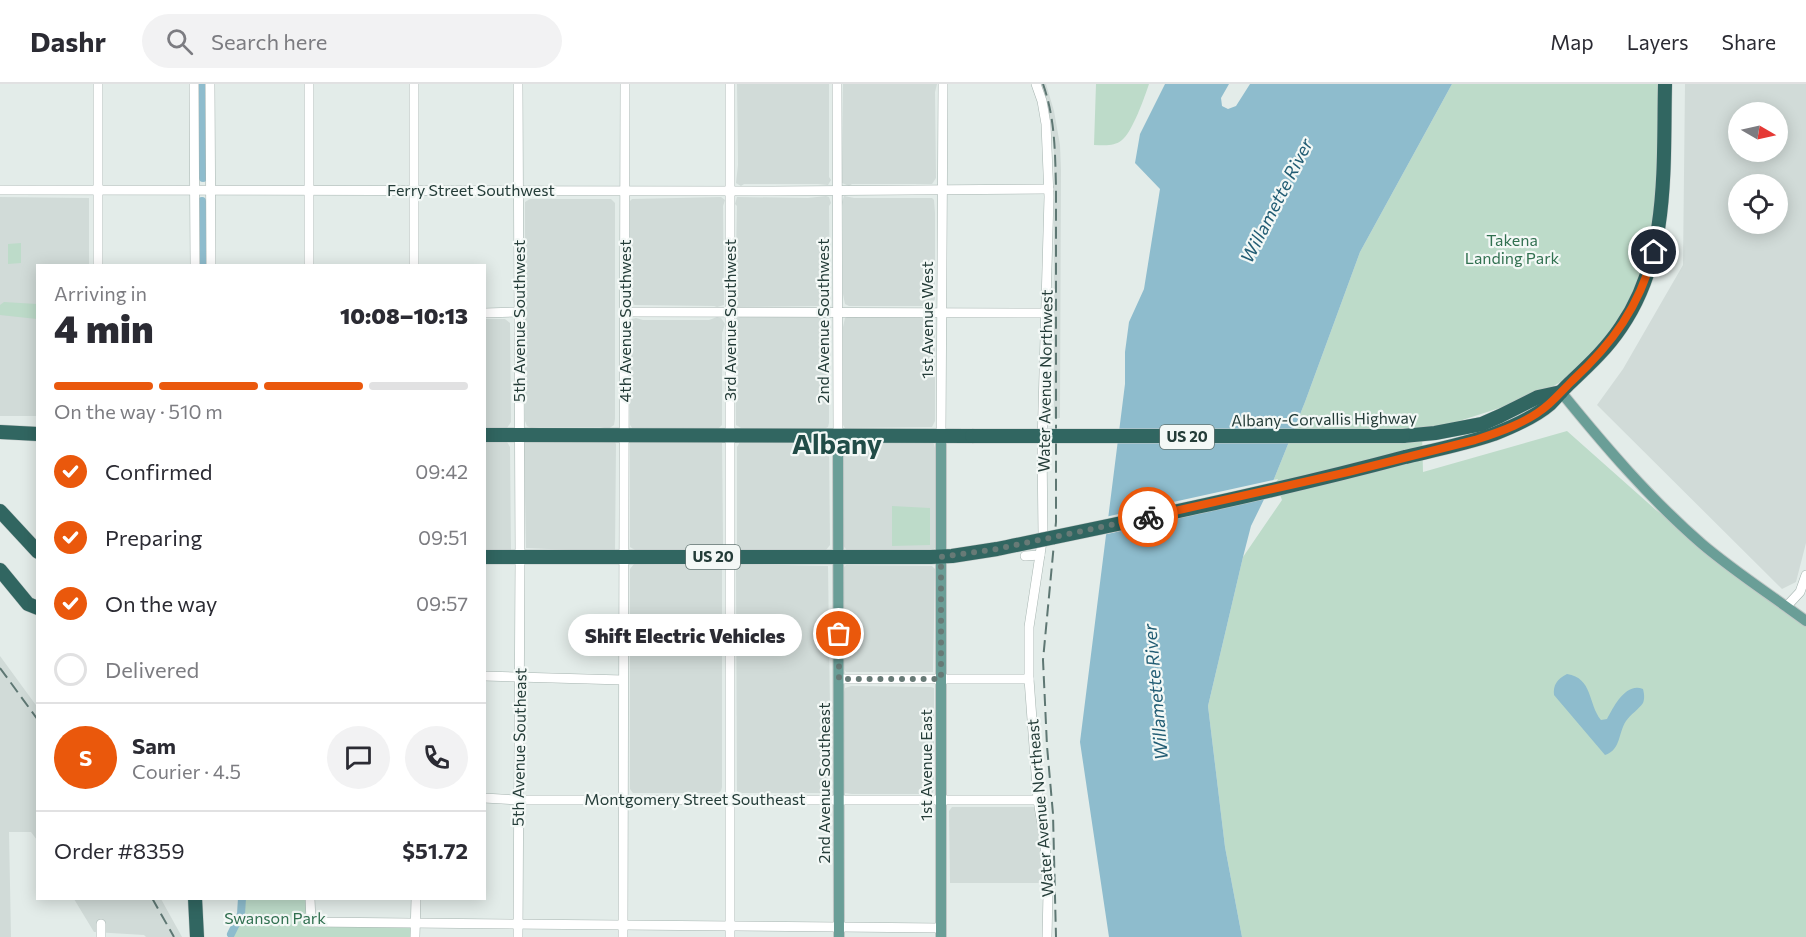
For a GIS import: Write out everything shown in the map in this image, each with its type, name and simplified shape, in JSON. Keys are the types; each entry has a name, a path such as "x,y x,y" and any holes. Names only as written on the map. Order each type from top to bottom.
{"highway":[{"name":"Albany-Corvallis Highway","path":"941,557 997,549 1348,472 1494,434 1549,405 1592,363 1622,327 1650,267 1662,202 1665,84"},
{"name":"Albany-Corvallis Highway","path":"941,436 1403,436 1435,433 1482,424 1538,397 1561,392"},
{"path":"4,434 36,434"},
{"name":"US 20","path":"486,435 941,436"},
{"path":"0,511 36,550"},
{"name":"US 20","path":"486,557 941,557"},
{"path":"0,570 28,604 36,607"},
{"path":"194,900 197,937"},
{"path":"196,913 203,900"}],"main road":[{"path":"1561,392 1664,509 1721,560 1806,621"},
{"name":"2nd Avenue Southwest","path":"838,436 839,557"},
{"name":"1st Avenue West","path":"941,436 941,557"},
{"name":"2nd Avenue Southeast","path":"839,557 839,933"},
{"name":"1st Avenue East","path":"941,557 941,933"}],"street":[{"path":"98,84 98,264"},
{"path":"194,84 195,264"},
{"path":"210,84 211,264"},
{"path":"309,84 309,264"},
{"path":"414,84 414,264"},
{"name":"5th Avenue Southwest","path":"518,84 520,557"},
{"name":"4th Avenue Southwest","path":"623,937 625,84"},
{"name":"3rd Avenue Southwest","path":"730,84 730,937"},
{"name":"2nd Avenue Southwest","path":"837,84 838,436"},
{"name":"1st Avenue West","path":"941,436 943,84"},
{"name":"Water Avenue Northwest","path":"1029,679 1029,627 1040,555 1043,516 1042,444 1049,189 1046,124 1036,84"},
{"name":"Ferry Street Southwest","path":"0,190 1049,189"},
{"path":"486,313 519,312"},
{"path":"625,312 1046,313"},
{"path":"1025,556 1040,555"},
{"name":"5th Avenue Southeast","path":"518,937 520,557"},
{"path":"1786,607 1800,592 1806,575"},
{"path":"486,675 623,680"},
{"path":"839,679 1029,679"},
{"name":"Water Avenue Northeast","path":"1029,679 1038,800 1045,842 1048,893 1047,937"},
{"name":"Montgomery Street Southeast","path":"486,798 1038,800"},
{"path":"310,900 311,922 416,922 518,926 730,926 839,933 941,933"},
{"path":"416,900 416,937"},
{"path":"101,937 102,924"}],"shaded area":[{"path":"737,84 829,84 829,177 831,180 828,185 744,184 741,186 736,183 738,165"},
{"path":"843,84 937,84 935,92 936,178 932,184 852,184 849,186 842,183"},
{"path":"1041,84 1046,84 1060,145 1060,418 1054,418 1054,153 1051,121"},
{"path":"1685,84 1806,84 1806,543 1796,582 1782,589 1597,405 1623,369 1683,265"},
{"path":"844,196 932,198 934,200 935,299 932,304 925,306 849,306 845,304 842,202"},
{"path":"0,197 89,198 89,264 36,264 36,416 0,416"},
{"path":"721,197 725,200 723,206 724,305 717,307 632,304 630,301 630,201 632,199"},
{"path":"737,197 829,197 831,203 829,206 830,305 824,307 737,307 735,305 737,206 735,204"},
{"path":"530,199 611,199 615,203 615,419 614,425 608,429 600,427 531,428 525,421 525,202"},
{"path":"742,316 827,316 829,318 831,325 828,427 824,429 741,428 736,425 735,319"},
{"path":"849,316 930,316 933,318 935,321 935,421 932,427 845,428 843,425 843,327 845,318"},
{"path":"636,318 643,320 709,320 721,318 725,324 722,333 722,425 718,429 633,429 630,425 630,335 627,327 629,320"},
{"path":"486,319 505,319 510,323 511,422 507,428 486,428"},
{"path":"606,440 616,444 615,552 526,548 525,441 600,442"},
{"path":"630,441 722,443 723,544 719,551 635,550 630,547"},
{"path":"486,442 507,442 510,447 511,550 501,553 497,550 486,550"},
{"path":"740,442 828,444 830,545 826,550 737,549 737,447"},
{"path":"931,442 935,448 935,548 932,551 847,551 843,545 843,446 845,443"},
{"path":"634,564 718,565 722,569 722,787 718,793 633,793 630,789 630,569"},
{"path":"740,564 828,566 830,709 828,793 742,793 737,791 736,571"},
{"path":"846,565 932,566 935,569 933,672 846,672 844,669 844,567"},
{"path":"0,656 36,705 36,839 31,832 9,832 11,937 0,937"},
{"path":"851,686 934,688 934,789 932,794 845,793 843,789 844,692 845,688"},
{"path":"952,807 1036,807 1043,883 950,883 949,811"},
{"path":"75,900 162,900 182,937 146,937 94,932"}],"green space":[{"path":"1096,84 1149,84 1130,130 1116,144 1094,145"},
{"name":"Takena Landing Park","path":"1452,84 1666,84 1662,202 1630,313 1592,363 1537,396 1422,433 1423,472 1567,431 1656,510 1806,622 1806,937 1242,937 1225,847 1208,706 1243,557 1282,500 1274,479 1360,252"},
{"path":"21,243 21,263 8,264 8,244"},
{"path":"4,302 36,304 36,319 0,315 0,305"},
{"path":"892,506 930,508 930,545 892,546"},
{"name":"Swanson Park","path":"242,900 310,900 311,922 416,922 415,937 229,937 241,914"}],"water":[{"name":"Willamette River","path":"1165,84 1229,84 1221,98 1222,106 1228,109 1236,106 1250,84 1452,84 1360,252 1305,402 1274,479 1251,526 1243,557 1208,706 1225,847 1242,937 1109,937 1080,742 1125,384 1125,352 1129,322 1144,289 1160,189 1135,163 1140,134"},
{"path":"1567,674 1575,676 1586,686 1601,720 1607,719 1626,692 1631,689 1643,689 1643,703 1626,721 1617,745 1610,753 1605,755 1554,695 1556,683"}],"pier":[{"path":"1278,479 1268,498 1103,535 1105,517"}],"waterway":[{"path":"203,84 203,178"},
{"path":"202,201 203,264"},
{"path":"231,934 241,914 242,900"}],"railway":[{"path":"1043,84 1052,122 1056,186 1056,522 1043,660 1053,814 1056,937"},
{"path":"0,668 36,717"},
{"path":"153,900 174,937"}],"way so far":[{"path":"839,634 839,679 941,679 941,557 997,549 1148,517"}],"place":[{"name":"Shift Electric Vehicles","path":"839,634"}],"district":[{"name":"Albany","path":"837,444"}],"route":[{"path":"1148,517 1348,472 1475,440 1509,427 1549,405 1608,345 1630,313 1641,290 1654,252"}]}
